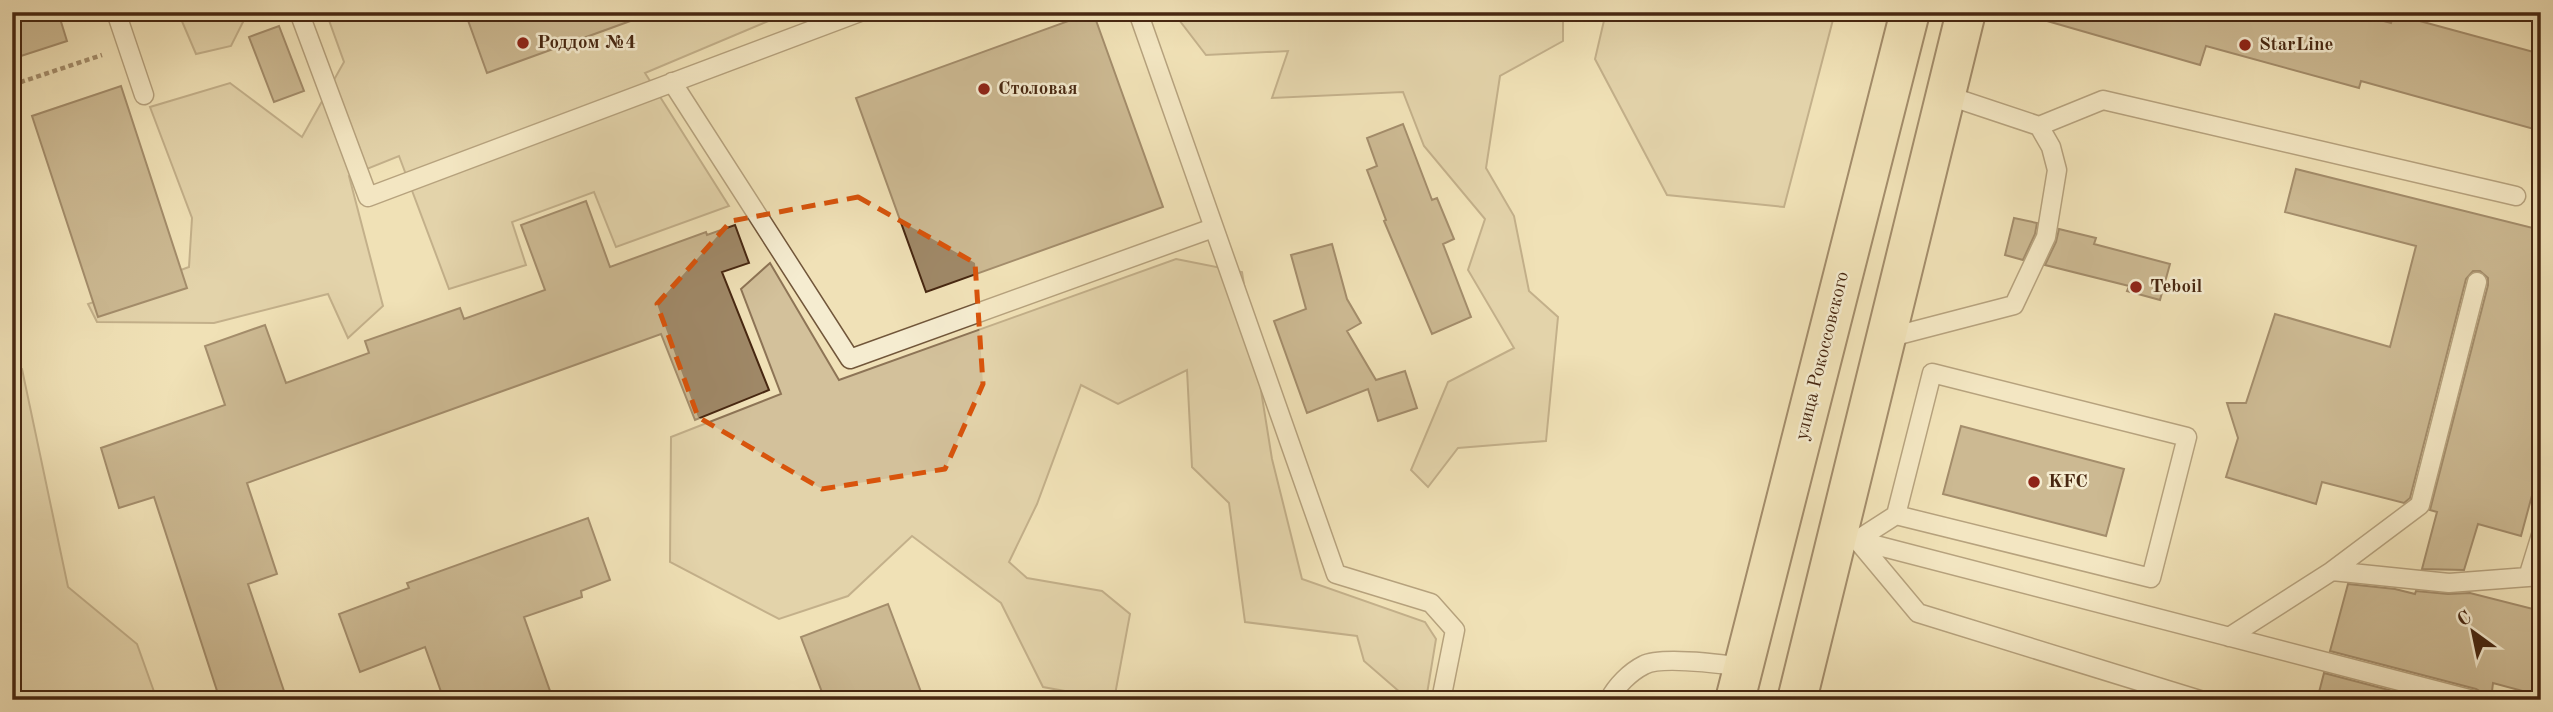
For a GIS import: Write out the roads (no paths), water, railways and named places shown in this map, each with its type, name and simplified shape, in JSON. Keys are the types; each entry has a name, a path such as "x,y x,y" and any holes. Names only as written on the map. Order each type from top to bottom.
{"highway":[{"name":"улица Рокоссовского","path":"1739,683 1910,12"},
{"path":"1797,700 1848,537 1887,338 1966,12"}],"lane":[{"path":"116,12 144,95"},
{"path":"299,12 368,197 860,12"},
{"path":"1138,12 1336,574 1431,603 1455,630 1441,700"},
{"path":"672,82 850,359 1213,228"},
{"path":"1946,95 2039,126 2103,100 2516,196"},
{"path":"1887,338 2014,305 2046,237 2057,170 2051,147 2039,126"},
{"path":"2229,637 2332,571 2420,505 2477,282"},
{"path":"1848,537 1896,515 2151,578 2187,437 1932,373 1896,515"},
{"path":"2332,571 2449,583 2535,576 2541,535"},
{"path":"1848,537 2473,700"},
{"path":"1848,537 1918,613 2200,700"},
{"path":"1609,700 1615,688 1646,664 1686,661 1739,683"}],"place":[{"name":"Роддом №4","path":"523,43"},
{"name":"StarLine","path":"2245,45"},
{"name":"Столовая","path":"984,89"},
{"name":"Teboil","path":"2136,287"},
{"name":"KFC","path":"2034,482"}]}
